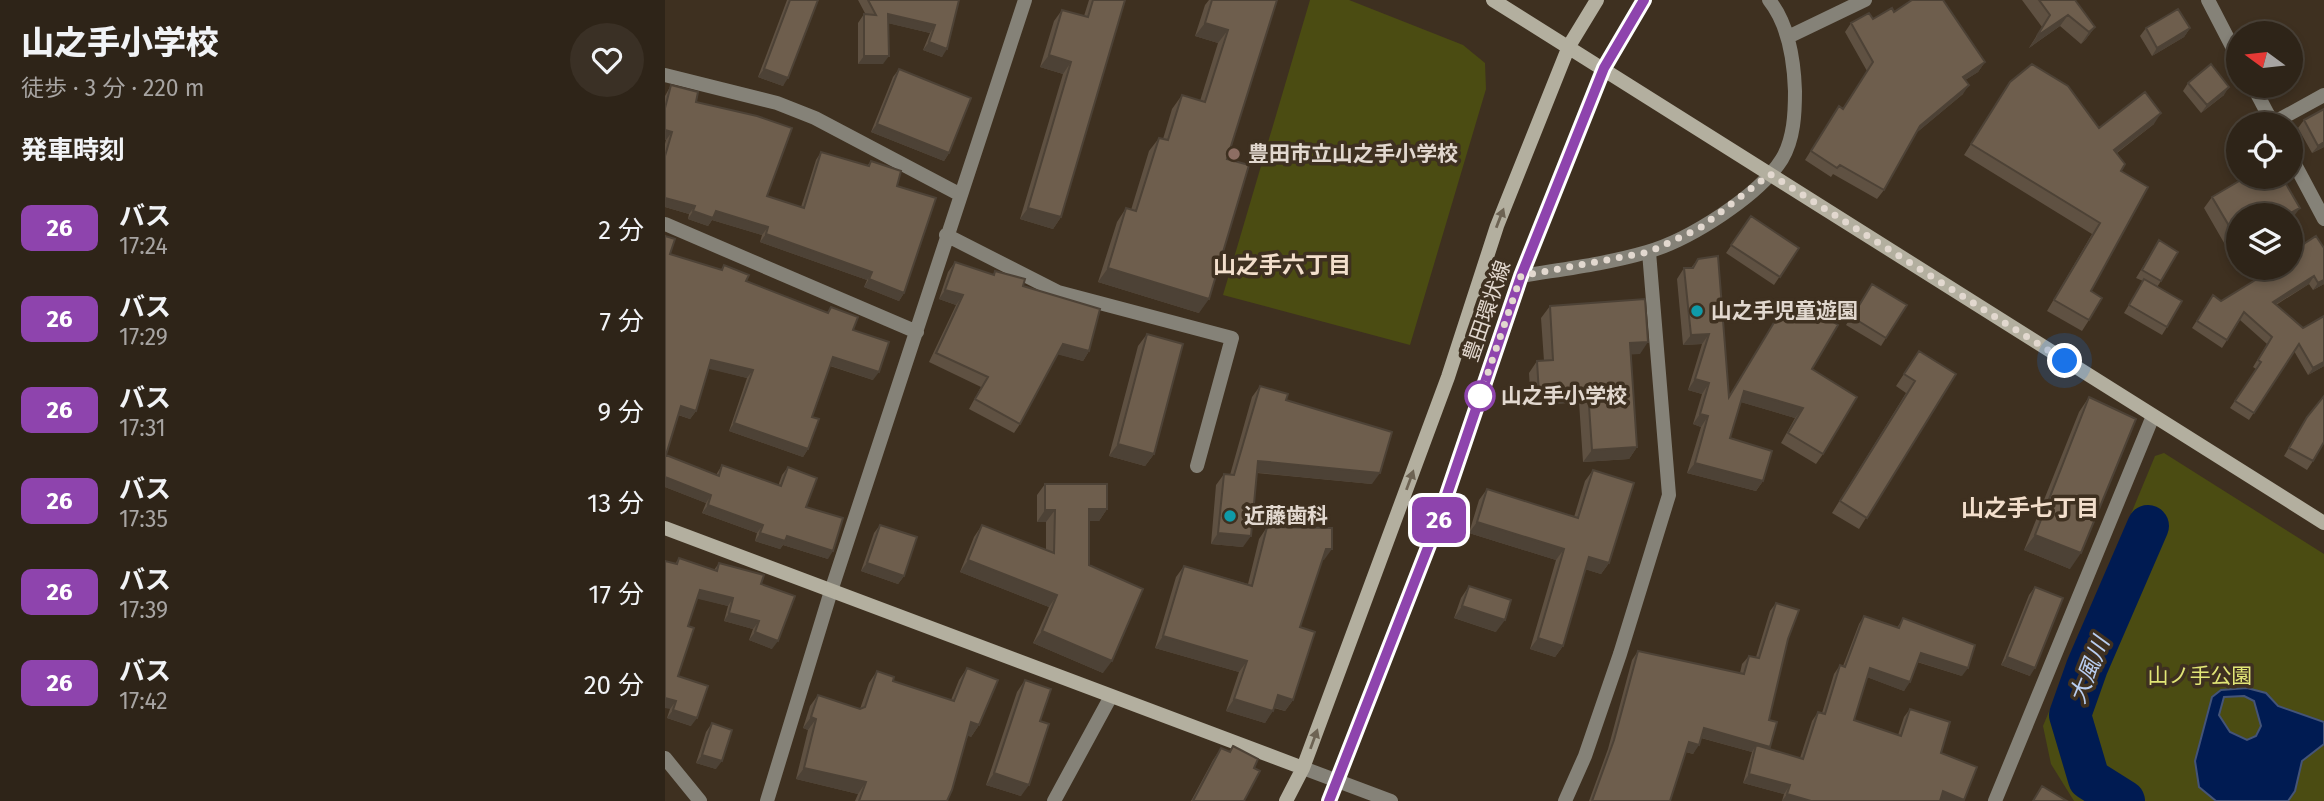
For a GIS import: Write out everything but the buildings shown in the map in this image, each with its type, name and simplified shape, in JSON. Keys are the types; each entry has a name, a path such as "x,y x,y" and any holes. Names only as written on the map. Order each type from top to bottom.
{"main road":[{"path":"1493,0 2324,523"},
{"name":"豊田環状線","path":"1286,801 1303,768 1448,377 1497,226 1569,46 1597,0"},
{"name":"豊田環状線","path":"1328,801 1339,782 1436,527 1521,276 1604,68 1644,0"},
{"path":"665,528 1109,698 1303,768"}],"street":[{"path":"767,801 831,590 1025,0"},
{"path":"1521,276 1649,252 1700,228 1770,174 1783,157 1791,136 1795,77 1788,37 1769,0"},
{"path":"1788,37 1865,0"},
{"path":"2208,0 2226,35"},
{"path":"665,75 777,103 815,118 959,194"},
{"path":"2292,112 2324,94"},
{"path":"2303,180 2324,219"},
{"path":"665,224 917,332"},
{"path":"946,235 1058,292 1232,338 1197,466"},
{"path":"1565,801 1585,756 1621,654 1669,495 1649,252"},
{"path":"1995,801 2153,416"},
{"path":"1054,801 1109,698"},
{"path":"665,758 699,801"},
{"path":"1303,768 1391,801"}],"green space":[{"path":"1310,0 1349,0 1463,45 1485,63 1486,89 1410,345 1223,295"},
{"name":"山ノ手公園","path":"2164,453 2324,554 2324,801 2074,801 2051,764 2043,726 2155,456"}],"water":[{"path":"2247,688 2266,693 2278,706 2324,722 2324,744 2302,761 2295,791 2288,801 2216,801 2199,787 2195,761 2212,697 2221,690","holes":["2244,696 2254,701 2261,726 2256,736 2247,740 2230,732 2219,715 2224,697"]}],"waterway":[{"name":"大風川","path":"2124,801 2089,779 2070,715 2087,667 2148,526"}],"bus line":[{"name":"26","path":"1329,801 1339,782 1436,527 1521,276 1604,68 1644,0"}],"place":[{"name":"豊田市立山之手小学校","path":"1234,154"},
{"name":"山之手児童遊園","path":"1697,311"},
{"name":"山之手小学校","path":"1480,396"},
{"name":"近藤歯科","path":"1230,516"}],"district":[{"name":"山之手六丁目","path":"1282,265"},
{"name":"山之手七丁目","path":"2030,508"}],"route":[{"path":"1480,396 1478,402 1521,276 1649,252 1700,228 1770,174 2065,361"}]}
